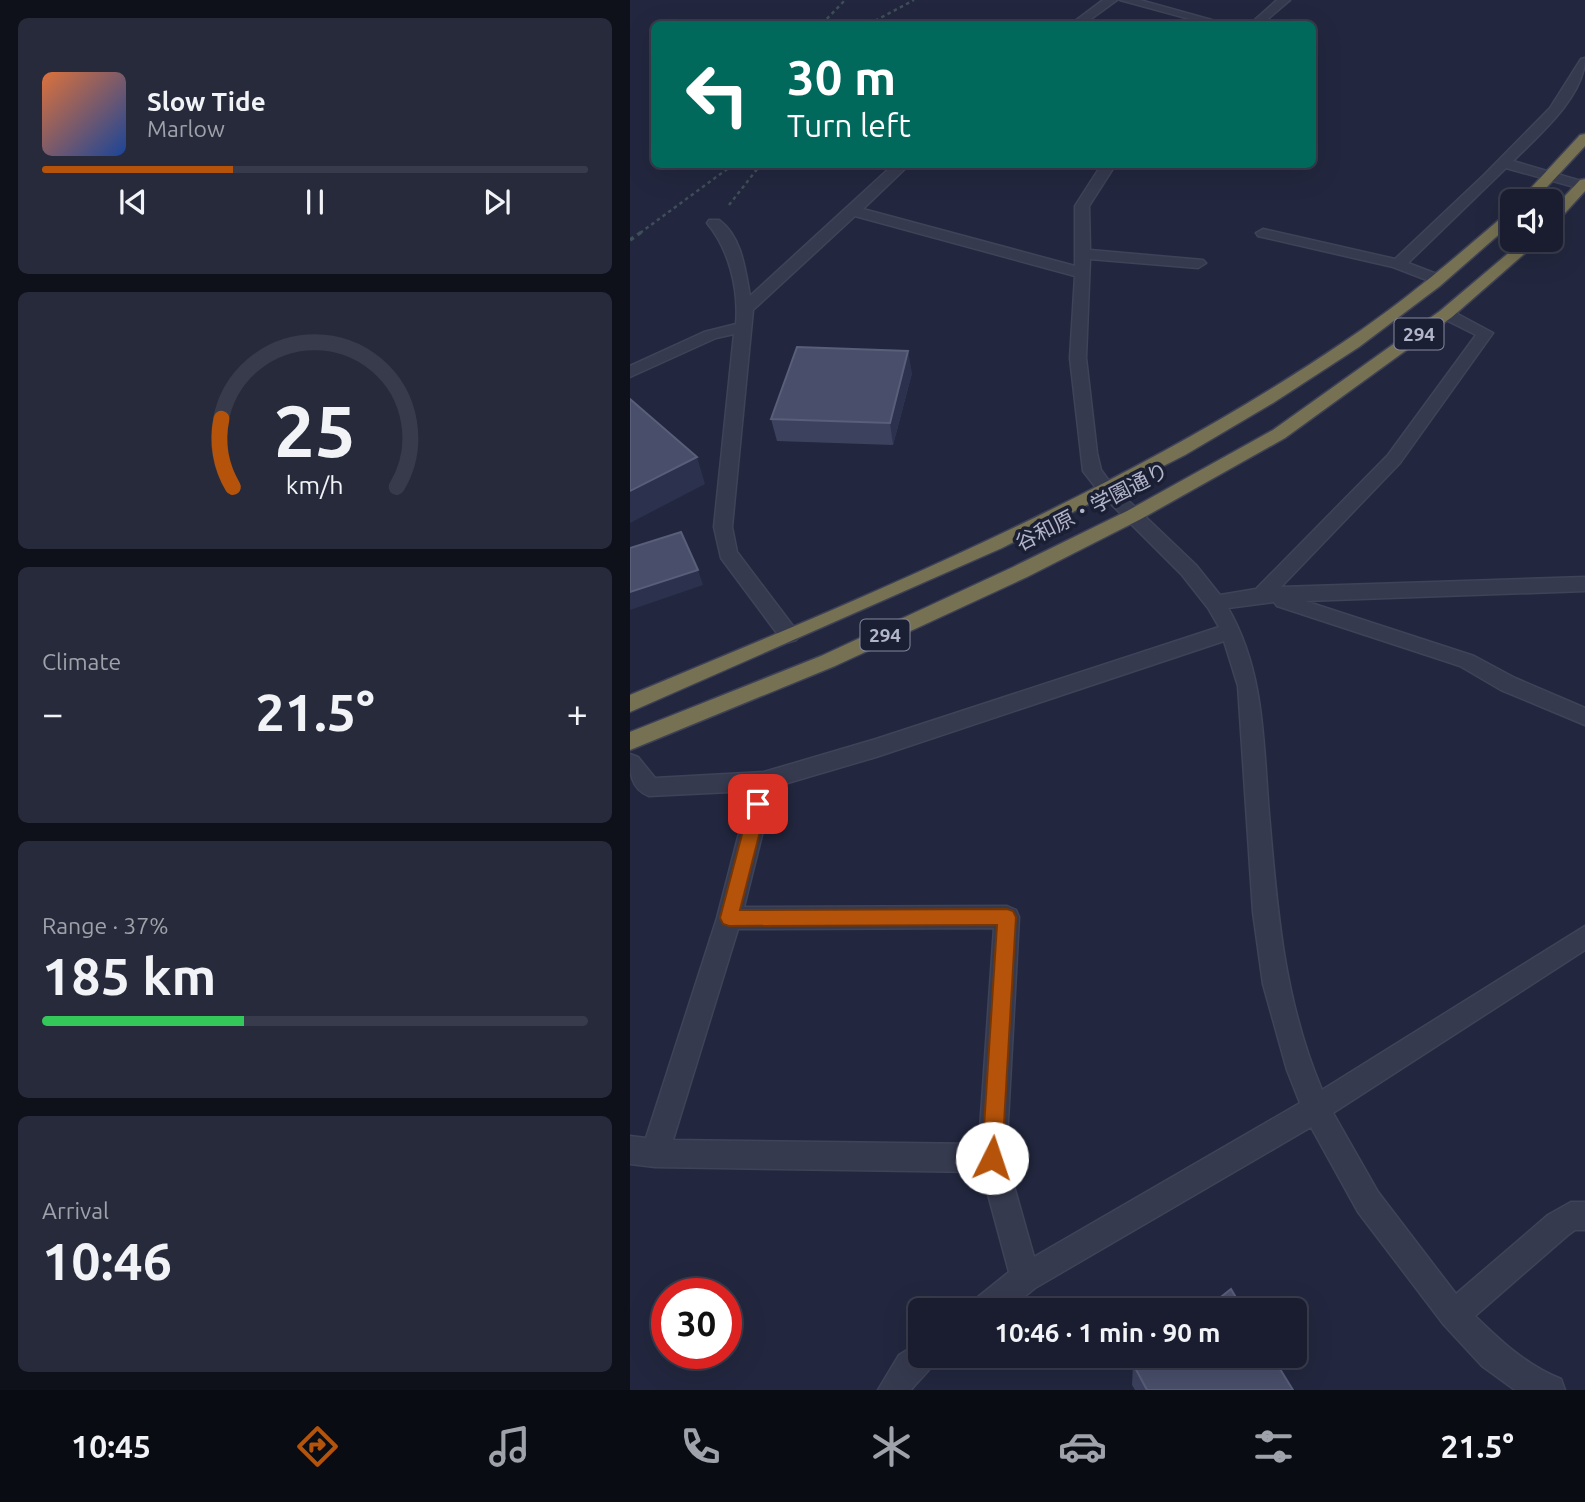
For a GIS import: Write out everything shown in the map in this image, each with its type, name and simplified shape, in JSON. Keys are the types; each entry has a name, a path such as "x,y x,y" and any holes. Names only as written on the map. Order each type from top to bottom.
{"highway":[{"path":"1538,189 1585,138"},
{"path":"1563,207 1584,185"},
{"name":"谷和原・学園通り","path":"635,698 789,635 974,554 1105,489 1247,411 1402,309 1500,226"},
{"name":"谷和原・学園通り","path":"630,741 828,661 1020,572 1134,515 1279,434 1446,314 1519,252"}],"street":[{"path":"1081,21 1111,0"},
{"path":"1126,0 1208,21"},
{"path":"1260,21 1284,0"},
{"path":"1398,264 1504,163 1555,110 1585,62"},
{"path":"1504,163 1584,185"},
{"path":"630,372 744,318 900,168"},
{"path":"1107,168 1082,206 1083,273 1078,358 1086,440 1092,471 1105,489 1189,569 1215,603 1231,631 1248,686 1265,912 1275,984 1300,1070 1316,1109 1368,1202 1454,1315 1493,1355 1529,1382 1550,1390"},
{"path":"855,211 1083,273"},
{"path":"714,223 723,230 735,257 744,318 723,527 728,553 789,635"},
{"path":"1263,233 1398,264 1437,279"},
{"path":"1083,254 1198,263"},
{"path":"1262,595 1394,459 1485,333 1446,314"},
{"path":"1215,603 1262,595 1585,584"},
{"path":"1262,595 1315,610 1467,662 1508,684 1585,717"},
{"path":"630,763 649,787 764,781 876,748 1231,631"},
{"path":"764,781 729,918 643,1152 992,1158"},
{"path":"729,918 1007,917 992,1158 1025,1278"},
{"path":"999,1298 1025,1278 1316,1109 1585,937"},
{"path":"1454,1315 1558,1225 1571,1216 1585,1216"},
{"path":"893,1390 910,1368"}],"path":[{"path":"825,21 845,0"},
{"path":"875,21 914,0"},
{"path":"630,240 729,168"},
{"path":"714,223 758,168"}],"building":[{"path":"797,347 908,351 890,423 771,419"},
{"path":"630,399 697,457 630,491"},
{"path":"681,532 698,570 630,592 630,548"},
{"path":"1231,1289 1236,1298 1220,1298"},
{"path":"1135,1368 1279,1368 1293,1390 1147,1390"}],"route":[{"path":"758,804 729,918 1007,917 992,1158"}]}
